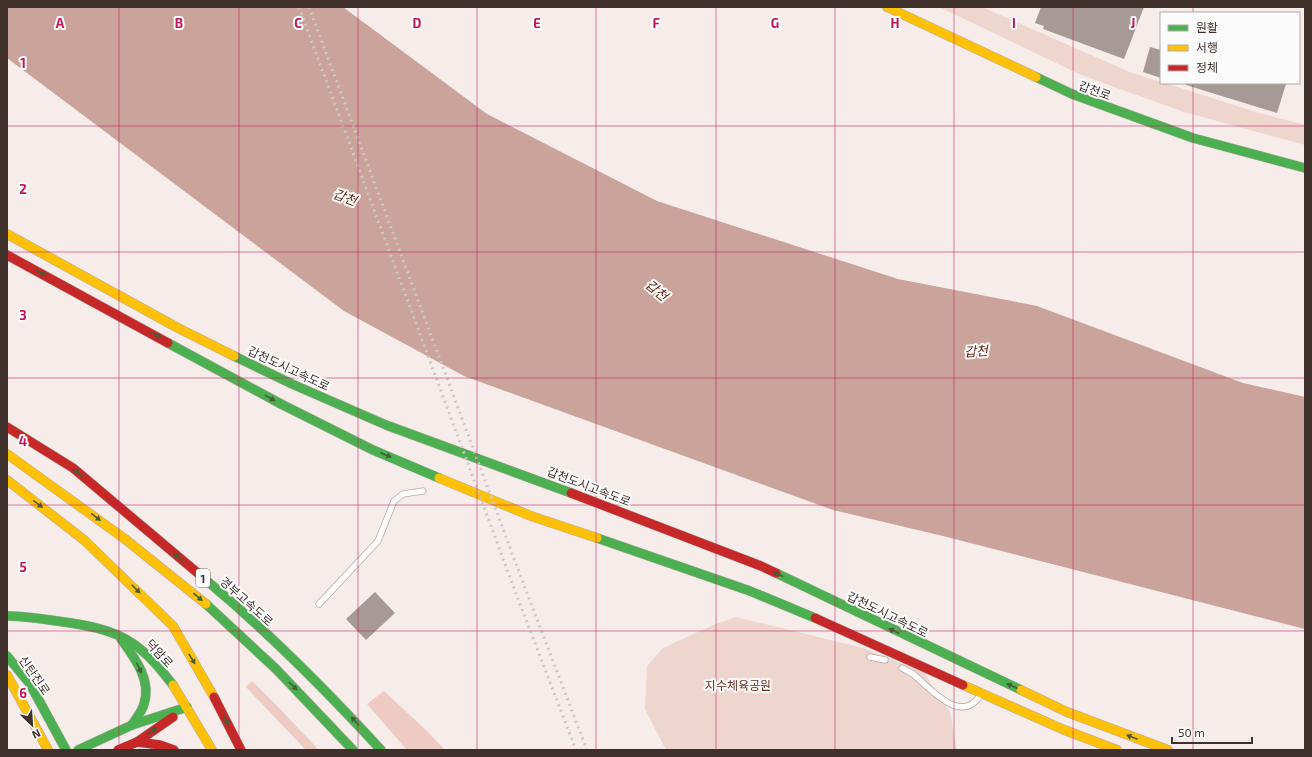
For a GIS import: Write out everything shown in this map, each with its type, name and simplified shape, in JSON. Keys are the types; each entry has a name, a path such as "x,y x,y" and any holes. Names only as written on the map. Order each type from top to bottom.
{"main road":[{"name":"갑천로","path":"887,7 1072,94 1193,138 1305,168"},
{"name":"갑천도시고속도로","path":"7,234 178,328 300,387 386,425 539,480 761,566 900,634 1067,712 1168,750"},
{"path":"7,255 281,404 373,450 531,516 757,594 806,614 1062,728 1117,750"},
{"name":"경부고속도로","path":"7,427 73,468 242,610 351,717 381,750"},
{"name":"1","path":"7,454 93,514 156,562 194,594 244,638 318,711 353,750"},
{"path":"7,480 84,540 173,626 211,691 241,750"},
{"name":"덕암로","path":"7,616 73,623 118,635 139,647 157,665 187,707 212,750"},
{"path":"118,635 129,650 144,679 146,696 141,712 132,725"},
{"name":"신탄진로","path":"7,656 30,684 66,750"},
{"name":"신탄진로","path":"7,675 48,750"},
{"path":"78,750 132,725 187,707"},
{"path":"118,750 137,742 187,707"},
{"path":"137,742 160,745 174,750"}],"lane":[{"path":"319,604 378,541 394,501 403,494 423,491"},
{"path":"870,657 892,663 912,673 941,699 954,706 963,707 970,705 976,701 982,693"}],"green space":[{"path":"939,7 982,7 1132,73 1160,82 1160,84 1168,84 1256,112 1305,125 1305,145 1184,112 1077,73"},
{"name":"지수체육공원","path":"736,617 863,648 924,673 950,712 957,750 666,750 645,709 647,666 663,648 711,626"}],"shaded area":[{"path":"252,681 319,750 306,750 246,687"},
{"path":"384,691 445,750 407,750 367,704"}],"water":[{"name":"갑천","path":"7,7 343,7 487,114 657,201 898,279 1037,306 1243,383 1305,397 1305,629 943,536 833,510 464,376 344,311 7,58"}],"building":[{"path":"1041,7 1144,7 1124,59 1043,29 1044,26 1035,23"},
{"path":"1150,47 1160,50 1160,78 1143,72"},
{"path":"1186,84 1286,84 1277,113"},
{"path":"375,592 395,613 366,640 346,619"}],"railway":[{"path":"299,7 515,591 576,750"},
{"path":"309,7 525,588 587,750"}],"traffic: fast":[{"path":"1036,77 1072,94 1193,138 1305,168"},
{"path":"168,343 281,404 373,450 439,478"},
{"path":"234,356 292,384 386,425 571,493"},
{"path":"597,538 750,591 815,618"},
{"path":"776,573 1021,690"},
{"path":"206,580 252,620 296,662 381,750"},
{"path":"206,604 276,669 353,750"},
{"path":"7,616 29,617 71,623 113,633 132,643 144,652 173,685"},
{"path":"121,639 136,661 146,686 146,695 143,707 132,725"},
{"path":"7,656 30,684 66,750"},
{"path":"78,750 132,725 187,707"}],"traffic: slow":[{"path":"887,7 1036,77"},
{"path":"7,234 178,328 234,356"},
{"path":"7,454 125,539 206,604"},
{"path":"439,478 531,516 597,538"},
{"path":"7,480 84,540 173,626 214,697"},
{"path":"7,675 48,750"},
{"path":"173,685 212,750"},
{"path":"963,685 1062,729 1117,750"},
{"path":"1021,690 1067,712 1168,750"}],"traffic: jam":[{"path":"7,255 168,343"},
{"path":"7,427 73,468 206,580"},
{"path":"571,493 776,573"},
{"path":"815,618 963,685"},
{"path":"214,697 241,750"},
{"path":"118,750 137,742 173,717"},
{"path":"137,742 160,745 174,750"}]}
